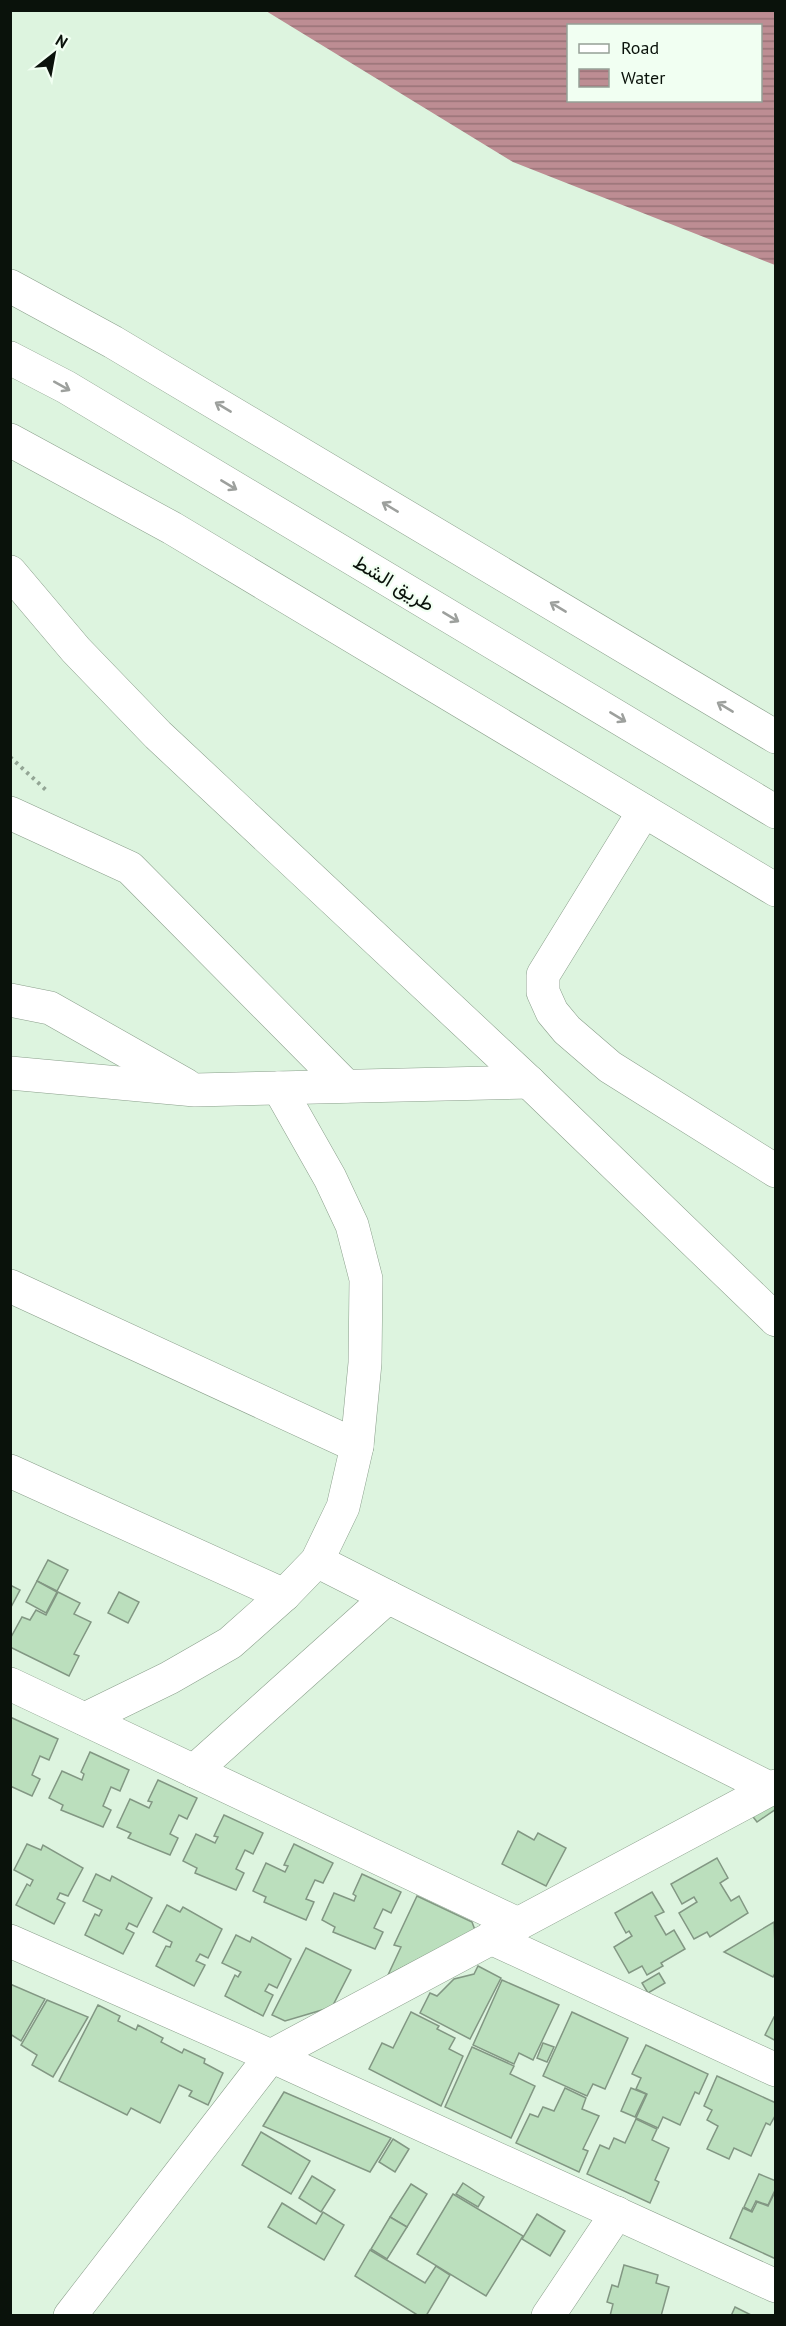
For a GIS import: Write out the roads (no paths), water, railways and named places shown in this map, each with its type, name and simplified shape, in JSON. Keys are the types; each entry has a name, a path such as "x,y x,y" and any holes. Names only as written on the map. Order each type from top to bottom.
{"street":[{"path":"10,286 113,342 776,737"},
{"name":"طريق الشط","path":"10,358 66,387 776,812"},
{"path":"10,440 172,528 776,890"},
{"path":"10,572 76,650 158,735 529,1082 776,1320"},
{"path":"644,811 543,975 543,992 552,1012 567,1030 610,1067 776,1171"},
{"path":"10,813 130,868 346,1086"},
{"path":"10,1000 50,1008 195,1090"},
{"path":"10,1073 195,1090 529,1082"},
{"path":"85,1719 169,1678 230,1643 284,1595 317,1561 343,1507 357,1446 365,1363 366,1279 352,1225 330,1178 279,1088"},
{"path":"10,1286 357,1446"},
{"path":"10,1471 284,1595"},
{"path":"317,1561 773,1787"},
{"path":"194,1771 388,1597"},
{"path":"10,1684 194,1771 776,2070"},
{"path":"70,2316 271,2056 773,1787"},
{"path":"10,1941 271,2056 776,2286"},
{"path":"548,2316 617,2213"}],"water":[{"path":"266,11 775,11 775,265 513,162"}]}
